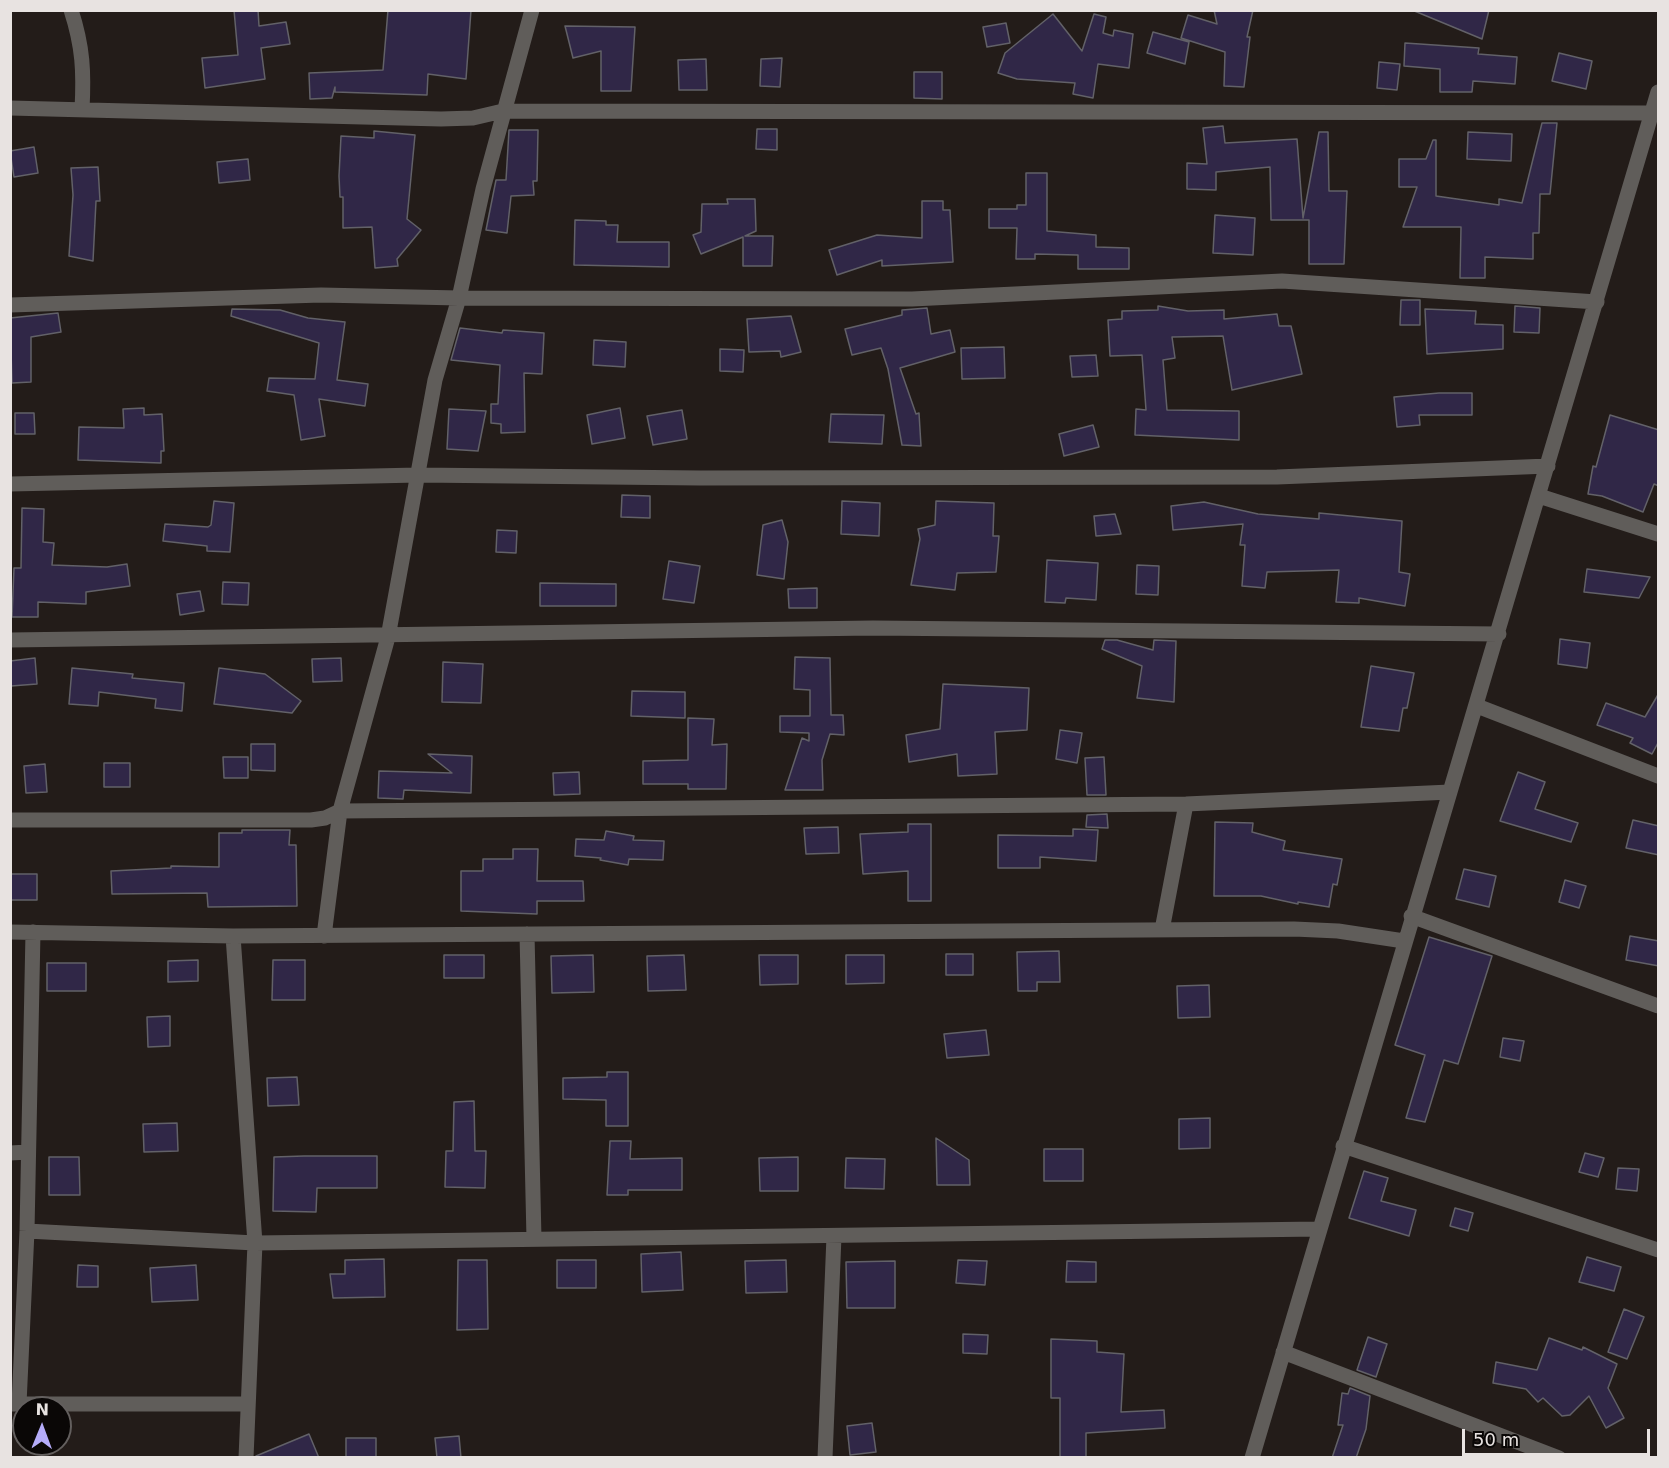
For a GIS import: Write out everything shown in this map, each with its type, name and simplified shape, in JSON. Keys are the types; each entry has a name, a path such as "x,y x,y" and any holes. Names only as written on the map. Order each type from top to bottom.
{"street":[{"path":"71,10 81,42 84,66 82,110"},
{"path":"324,936 340,811 388,637 440,355 459,298 503,111 532,10"},
{"path":"1252,1458 1411,916 1478,706 1659,92"},
{"path":"10,108 441,119 473,118 503,111 1652,113"},
{"path":"10,305 299,295 459,298 912,299 1282,281 1597,302"},
{"path":"10,484 418,475 712,478 1277,477 1548,466"},
{"path":"1539,496 1659,534"},
{"path":"10,640 388,637 873,628 1499,634"},
{"path":"1478,706 1659,776"},
{"path":"10,820 311,820 325,818 340,811 1186,804 1450,792"},
{"path":"1161,930 1186,804"},
{"path":"1411,916 1659,1006"},
{"path":"10,932 324,936 1161,930 1338,931 1404,941"},
{"path":"16,1396 27,1231 33,932"},
{"path":"527,934 534,1239"},
{"path":"233,936 255,1243 246,1458"},
{"path":"1343,1146 1659,1250"},
{"path":"10,1153 28,1152"},
{"path":"27,1231 255,1243 1319,1229"},
{"path":"825,1458 834,1236"},
{"path":"1283,1352 1559,1458"},
{"path":"72,1404 248,1404"}],"building":[{"path":"234,10 258,10 259,26 286,22 290,44 261,48 265,79 205,88 202,58 238,55"},
{"path":"388,10 471,10 466,79 428,74 427,95 335,92 335,87 332,98 310,99 309,73 383,70"},
{"path":"1214,10 1253,10 1247,37 1250,37 1244,87 1224,86 1225,52 1181,38 1188,15 1217,24"},
{"path":"1412,10 1489,10 1482,39"},
{"path":"1053,14 1082,51 1094,14 1106,17 1103,33 1113,36 1114,30 1133,34 1129,68 1098,64 1093,98 1073,94 1075,83 1017,79 998,73 1005,53"},
{"path":"1006,23 1010,43 987,47 983,27"},
{"path":"565,26 635,27 631,91 601,91 601,51 573,58"},
{"path":"1153,32 1189,42 1185,64 1147,53"},
{"path":"1405,43 1479,48 1478,54 1517,57 1515,84 1473,81 1472,92 1440,92 1440,69 1404,66"},
{"path":"1559,53 1592,61 1586,89 1552,81"},
{"path":"782,58 780,87 760,86 761,59"},
{"path":"706,59 707,90 679,90 678,60"},
{"path":"1379,62 1400,64 1397,90 1377,88"},
{"path":"914,72 942,72 942,99 914,98"},
{"path":"1542,123 1557,123 1550,194 1540,194 1539,233 1533,233 1533,259 1485,257 1485,278 1460,278 1461,227 1403,227 1417,187 1399,187 1399,159 1426,159 1433,140 1436,140 1436,196 1499,205 1499,199 1522,203"},
{"path":"1223,126 1225,143 1297,139 1303,218 1319,132 1328,132 1329,191 1347,191 1344,264 1309,264 1309,220 1271,220 1270,167 1216,172 1216,190 1187,189 1187,163 1207,164 1203,128"},
{"path":"757,129 777,129 777,150 756,149"},
{"path":"509,130 538,130 537,181 533,181 534,195 511,196 507,233 486,230 496,180 506,180"},
{"path":"374,131 415,135 407,219 421,230 397,259 398,266 375,268 372,227 343,228 343,197 340,197 339,176 341,136 374,138"},
{"path":"1468,132 1512,134 1511,161 1467,159"},
{"path":"34,147 38,173 14,177 10,151"},
{"path":"248,159 250,180 219,183 217,162"},
{"path":"98,167 100,201 96,201 93,261 69,256 73,195 71,168"},
{"path":"1026,173 1047,173 1047,231 1096,235 1096,247 1129,248 1129,269 1078,269 1078,255 1035,254 1035,259 1016,259 1017,228 989,228 989,209 1017,209 1017,205 1026,205"},
{"path":"727,199 755,199 756,231 745,236 773,236 772,266 743,266 743,237 701,254 693,235 701,232 702,204 728,204"},
{"path":"922,201 943,201 943,210 950,210 953,262 882,266 882,260 837,275 829,250 877,235 922,238"},
{"path":"1215,215 1255,218 1253,255 1213,253"},
{"path":"575,220 606,221 606,225 618,225 617,242 669,242 669,267 574,265"},
{"path":"1401,300 1420,300 1420,325 1400,325"},
{"path":"1158,306 1188,311 1224,310 1224,319 1277,314 1279,326 1291,326 1302,374 1232,390 1223,336 1172,337 1175,358 1163,360 1167,410 1239,411 1239,440 1135,435 1136,409 1146,410 1142,355 1110,356 1108,320 1122,319 1122,311 1158,310"},
{"path":"1515,306 1540,308 1539,333 1514,332"},
{"path":"927,308 931,334 950,330 955,352 900,368 916,414 919,413 921,446 902,445 888,369 881,348 852,355 845,329 902,315 902,310"},
{"path":"232,309 280,310 308,318 345,322 337,380 368,384 365,406 319,399 325,436 301,440 294,395 267,391 269,378 315,379 319,343 231,316"},
{"path":"1425,309 1476,311 1475,324 1503,325 1503,349 1427,354"},
{"path":"58,313 61,332 31,337 31,382 12,383 10,318"},
{"path":"791,316 801,352 781,357 780,351 749,352 747,319"},
{"path":"460,328 502,333 503,330 544,333 542,374 524,373 525,432 501,433 501,424 491,423 491,404 498,404 500,365 451,360"},
{"path":"594,340 626,342 625,367 593,365"},
{"path":"1004,347 1005,378 962,379 961,348"},
{"path":"720,349 744,350 743,372 720,371"},
{"path":"1096,355 1098,376 1072,377 1070,356"},
{"path":"1472,393 1472,415 1419,415 1420,425 1397,427 1394,397"},
{"path":"144,408 144,415 162,414 164,451 161,451 161,463 78,460 79,427 124,428 123,409"},
{"path":"620,408 625,438 592,444 587,415"},
{"path":"449,409 486,411 478,451 447,449"},
{"path":"682,410 687,439 653,445 647,416"},
{"path":"15,413 34,413 35,434 15,434"},
{"path":"831,414 884,415 882,444 829,442"},
{"path":"1610,415 1659,430 1659,486 1654,484 1643,512 1602,496 1588,494 1593,466 1596,467"},
{"path":"1093,425 1099,447 1064,456 1059,434"},
{"path":"622,495 650,496 650,518 621,517"},
{"path":"214,501 234,503 230,552 207,551 207,546 163,541 165,524 208,527 211,525"},
{"path":"842,501 880,503 879,536 841,534"},
{"path":"936,501 994,503 993,536 999,536 996,572 957,573 955,590 911,585 920,539 918,529 935,525"},
{"path":"1204,502 1258,514 1319,519 1319,513 1402,521 1399,572 1410,574 1405,606 1359,598 1359,603 1336,602 1339,570 1267,572 1265,588 1242,586 1245,545 1240,545 1243,524 1173,530 1171,506"},
{"path":"22,508 44,509 43,542 54,543 52,565 107,567 127,564 130,586 86,592 86,604 38,602 38,617 12,617 14,568 21,568"},
{"path":"1115,514 1121,534 1096,536 1094,516"},
{"path":"782,520 788,542 784,579 757,575 763,525"},
{"path":"497,530 517,531 516,553 496,552"},
{"path":"1047,560 1098,563 1096,600 1066,598 1065,603 1045,602"},
{"path":"669,561 700,566 694,603 663,599"},
{"path":"1137,565 1159,566 1158,595 1136,594"},
{"path":"1587,569 1650,577 1639,598 1584,592"},
{"path":"223,582 249,583 248,605 222,604"},
{"path":"540,583 616,584 616,606 540,606"},
{"path":"817,588 817,608 789,608 788,589"},
{"path":"200,591 204,611 180,615 177,594"},
{"path":"1560,639 1590,643 1587,668 1558,664"},
{"path":"1105,640 1117,640 1153,650 1154,640 1176,641 1174,702 1137,698 1142,666 1102,649"},
{"path":"795,657 830,658 831,715 843,715 844,735 830,734 822,760 823,790 785,790 802,738 809,741 809,733 780,732 780,716 810,716 810,690 794,689"},
{"path":"35,658 37,684 11,686 10,661"},
{"path":"341,658 342,681 313,682 312,659"},
{"path":"443,662 483,664 481,703 442,702"},
{"path":"1371,666 1414,673 1407,708 1403,708 1399,731 1361,727"},
{"path":"72,668 133,674 132,678 184,683 182,711 155,708 156,699 99,692 98,706 69,704"},
{"path":"219,668 265,674 301,701 292,713 214,704"},
{"path":"943,684 1029,688 1027,730 995,732 997,774 958,776 957,754 909,762 906,735 940,729"},
{"path":"632,691 685,692 685,718 631,716"},
{"path":"1659,693 1659,741 1652,754 1630,743 1633,738 1597,725 1606,703 1645,717"},
{"path":"688,718 714,719 712,745 727,744 726,789 688,789 688,784 643,784 643,761 688,760"},
{"path":"1060,730 1082,733 1077,763 1056,759"},
{"path":"251,744 275,744 275,771 251,770"},
{"path":"428,754 472,756 471,793 404,790 403,799 378,798 379,771 452,773"},
{"path":"223,757 248,757 248,778 224,778"},
{"path":"1104,757 1106,795 1087,795 1085,758"},
{"path":"104,763 130,763 130,787 104,787"},
{"path":"45,764 47,792 26,793 24,766"},
{"path":"579,772 580,794 554,795 553,773"},
{"path":"1518,772 1545,782 1535,809 1578,823 1571,842 1500,821"},
{"path":"1107,814 1108,828 1086,827 1087,815"},
{"path":"1633,820 1659,826 1659,855 1626,848"},
{"path":"1215,822 1253,823 1252,832 1285,841 1283,850 1342,859 1337,885 1333,884 1329,907 1298,902 1298,904 1261,896 1214,896"},
{"path":"908,824 931,824 931,901 908,901 908,871 863,874 860,834 908,832"},
{"path":"838,827 839,853 806,854 804,828"},
{"path":"1073,829 1098,830 1096,861 1040,857 1040,868 998,868 998,835 1073,836"},
{"path":"242,830 290,830 289,845 296,845 297,906 208,907 207,893 112,894 111,871 171,868 171,866 219,867 219,833 242,833"},
{"path":"606,831 634,836 633,840 664,841 663,860 629,859 628,865 600,860 601,858 575,856 576,839 604,840"},
{"path":"513,849 538,849 537,881 583,881 584,901 537,901 537,914 461,911 461,871 483,871 483,859 513,859"},
{"path":"1464,869 1496,876 1489,907 1456,899"},
{"path":"10,874 37,874 37,900 10,900"},
{"path":"1565,880 1586,886 1579,908 1559,902"},
{"path":"1630,936 1659,941 1659,966 1626,960"},
{"path":"1429,937 1492,956 1458,1064 1444,1060 1425,1122 1406,1118 1425,1055 1395,1045"},
{"path":"1059,951 1060,982 1037,982 1037,991 1018,991 1017,952"},
{"path":"946,954 973,954 973,975 946,975"},
{"path":"444,955 484,955 484,978 444,978"},
{"path":"593,955 594,992 552,993 551,956"},
{"path":"684,955 686,990 648,991 647,956"},
{"path":"759,955 798,955 798,984 760,985"},
{"path":"846,955 884,955 884,983 846,984"},
{"path":"198,960 198,981 168,982 168,961"},
{"path":"273,960 305,960 305,1000 272,1000"},
{"path":"47,963 86,963 86,991 47,991"},
{"path":"1209,985 1210,1017 1178,1018 1177,986"},
{"path":"170,1016 170,1046 148,1047 147,1017"},
{"path":"986,1030 989,1055 947,1058 944,1034"},
{"path":"1503,1038 1524,1041 1520,1061 1500,1057"},
{"path":"607,1072 628,1072 628,1126 606,1126 606,1100 563,1099 563,1078 607,1077"},
{"path":"297,1077 299,1105 268,1106 267,1078"},
{"path":"474,1101 475,1151 486,1151 485,1188 445,1187 446,1151 453,1151 454,1102"},
{"path":"1210,1118 1210,1148 1179,1149 1179,1119"},
{"path":"177,1123 178,1151 144,1152 143,1124"},
{"path":"936,1138 969,1160 970,1185 937,1185"},
{"path":"610,1141 631,1141 630,1159 682,1158 682,1190 628,1190 628,1195 607,1195"},
{"path":"1044,1149 1083,1149 1083,1181 1044,1181"},
{"path":"1585,1153 1604,1158 1598,1177 1579,1172"},
{"path":"377,1156 377,1188 317,1188 316,1212 273,1211 274,1157"},
{"path":"49,1157 79,1157 80,1195 49,1195"},
{"path":"798,1157 798,1191 760,1191 759,1158"},
{"path":"846,1158 885,1159 884,1189 845,1188"},
{"path":"1618,1168 1639,1169 1637,1191 1616,1189"},
{"path":"1364,1171 1388,1178 1381,1201 1416,1210 1409,1236 1349,1218"},
{"path":"1455,1208 1473,1213 1468,1231 1450,1226"},
{"path":"681,1252 683,1290 642,1292 641,1254"},
{"path":"1587,1257 1621,1267 1614,1291 1579,1282"},
{"path":"384,1259 385,1297 333,1298 330,1274 345,1274 345,1260"},
{"path":"458,1260 487,1260 488,1329 457,1330"},
{"path":"557,1260 596,1260 596,1288 557,1288"},
{"path":"786,1260 787,1292 746,1293 745,1261"},
{"path":"958,1260 987,1261 985,1285 956,1283"},
{"path":"895,1261 895,1308 847,1308 846,1262"},
{"path":"1067,1261 1096,1262 1096,1282 1066,1282"},
{"path":"78,1265 98,1266 98,1287 77,1287"},
{"path":"196,1265 198,1300 152,1302 150,1268"},
{"path":"1624,1309 1644,1317 1627,1359 1608,1352"},
{"path":"963,1334 988,1335 987,1354 963,1353"},
{"path":"1368,1337 1387,1344 1376,1377 1357,1370"},
{"path":"1549,1338 1582,1350 1583,1347 1617,1364 1608,1388 1624,1418 1606,1428 1589,1396 1570,1415 1562,1416 1543,1398 1538,1402 1526,1389 1493,1383 1496,1362 1537,1370"},
{"path":"1051,1339 1097,1341 1097,1352 1124,1354 1121,1412 1164,1410 1165,1428 1086,1433 1086,1458 1060,1458 1060,1398 1051,1398"},
{"path":"1350,1388 1370,1396 1366,1429 1356,1458 1332,1458 1343,1425 1338,1425 1342,1393 1348,1394"},
{"path":"872,1423 876,1452 850,1455 847,1426"},
{"path":"309,1434 319,1458 256,1458 256,1456"},
{"path":"459,1436 461,1458 437,1458 435,1438"},
{"path":"346,1438 376,1438 376,1458 346,1458"}]}
